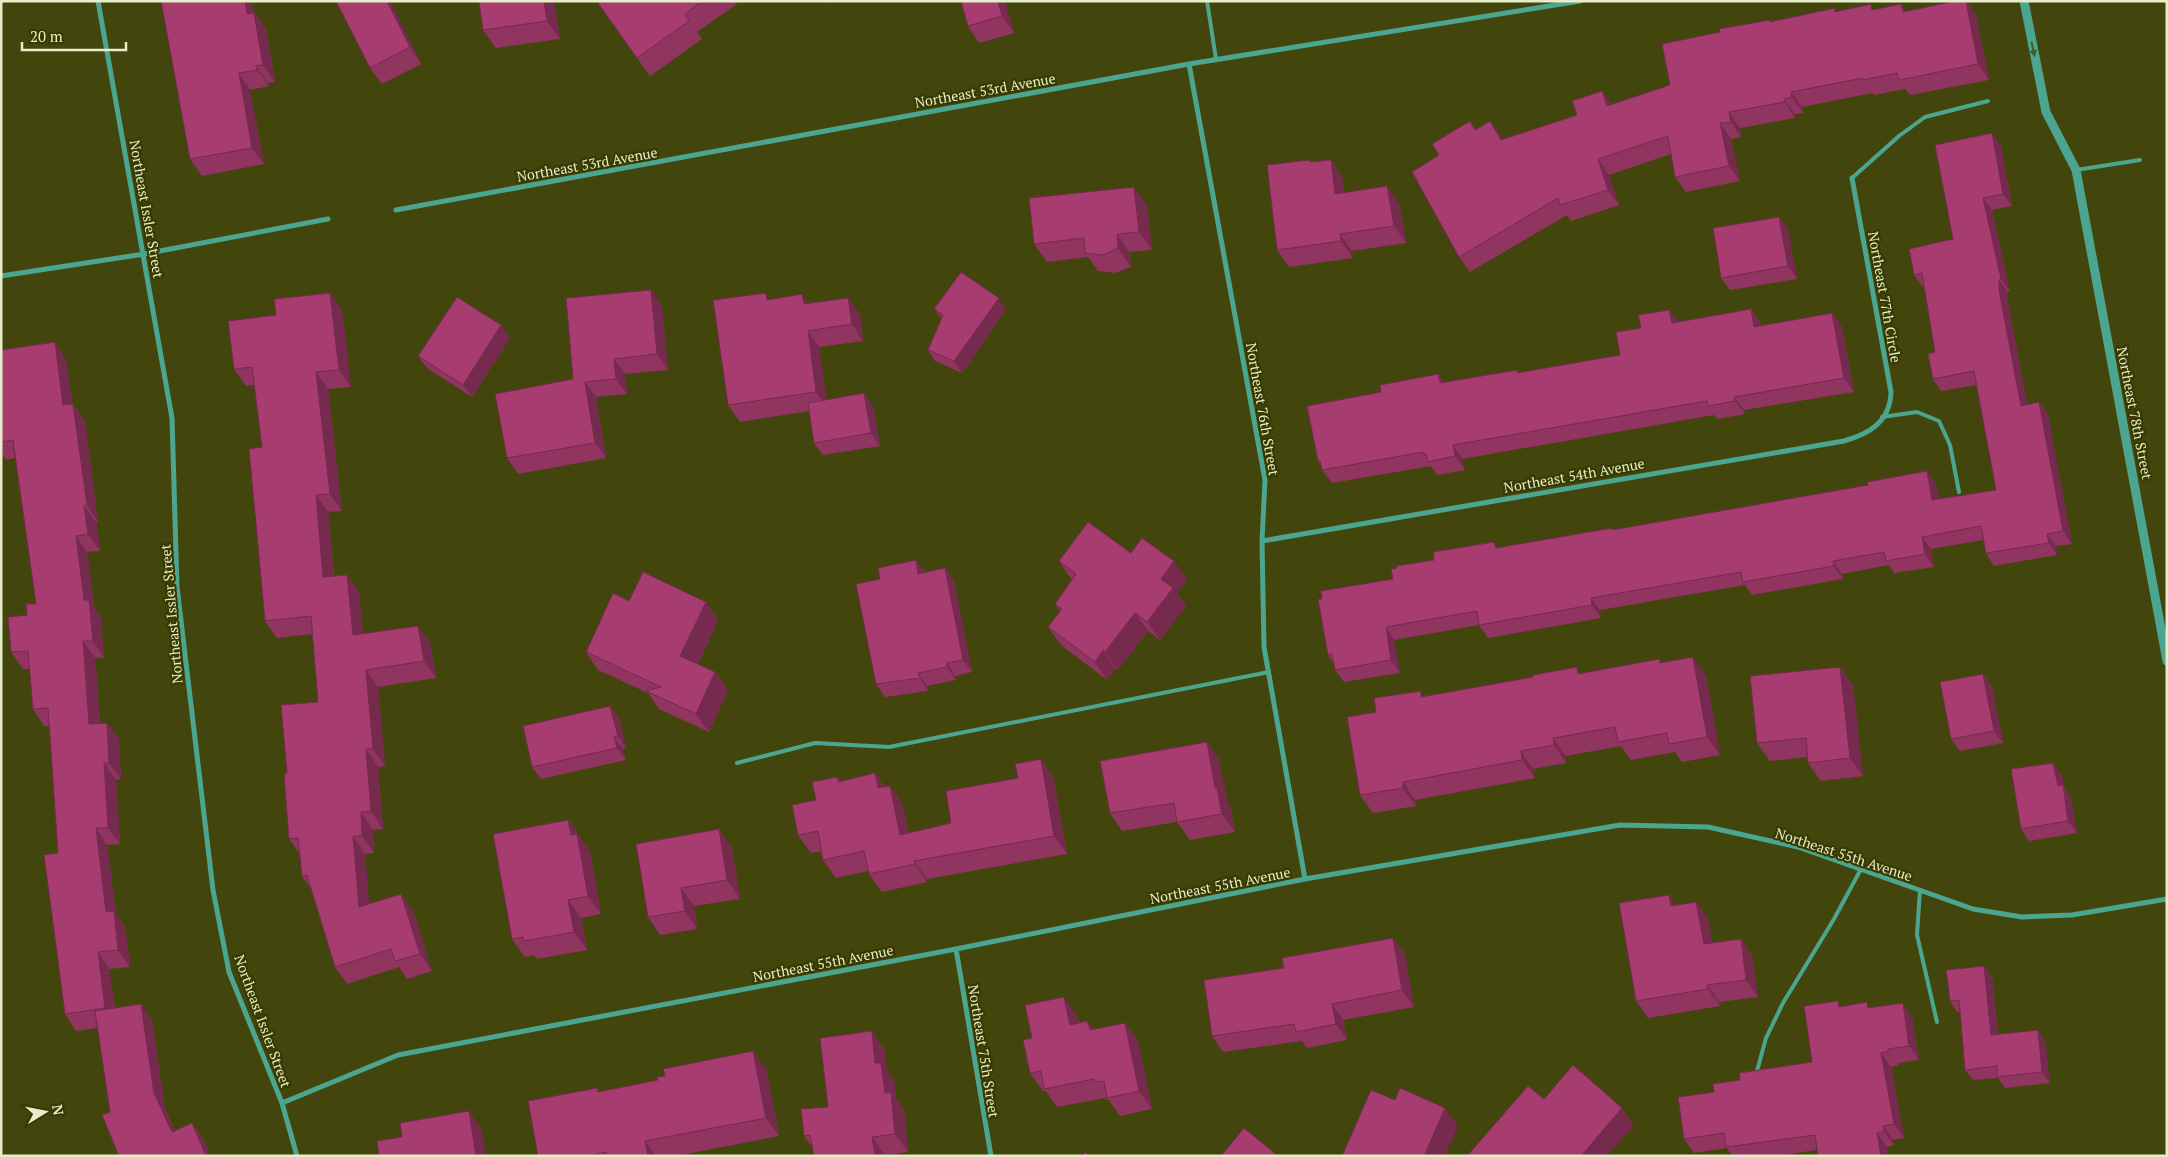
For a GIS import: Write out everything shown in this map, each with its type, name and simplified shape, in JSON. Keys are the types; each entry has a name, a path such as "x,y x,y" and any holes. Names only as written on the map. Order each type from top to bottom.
{"street":[{"name":"Northeast Issler Street","path":"98,1 172,418 176,586 212,890 229,972 282,1103 296,1156"},
{"name":"Northeast 53rd Avenue","path":"396,210 1216,59 1580,1"},
{"name":"Northeast 78th Street","path":"2024,1 2046,112 2076,170 2167,662"},
{"name":"Northeast 76th Street","path":"1189,64 1265,480 1262,541 1264,647 1305,879"},
{"name":"Northeast 77th Circle","path":"1852,178 1890,392 1890,402 1882,418"},
{"path":"1,276 144,254 328,219"},
{"name":"Northeast 54th Avenue","path":"1262,541 1844,441 1867,433 1882,418"},
{"name":"Northeast 55th Avenue","path":"282,1103 398,1055 956,950 1305,879 1620,825 1708,827 1798,847 1973,909 2022,917 2072,915 2167,899"},
{"name":"Northeast 75th Street","path":"956,950 991,1156"}],"lane":[{"path":"1207,1 1216,59"},
{"path":"1852,178 1899,136 1925,117 1988,101"},
{"path":"2076,170 2140,160"},
{"path":"1882,418 1917,412 1939,421 1950,445 1959,492"},
{"path":"737,763 815,744 889,747 1269,672"},
{"path":"1758,1071 1766,1038 1783,1003 1834,919 1860,869"},
{"path":"1920,890 1917,935 1937,1022"}],"building":[{"path":"161,1 245,1 247,14 254,13 263,65 256,66 257,70 239,73 252,148 190,159"},
{"path":"336,1 387,1 410,47 370,68"},
{"path":"479,1 544,1 547,21 483,30"},
{"path":"600,1 702,1 685,14 689,21 637,58 598,3"},
{"path":"961,1 998,1 1002,16 968,26"},
{"path":"1955,1 1966,1 1978,64 1899,80 1897,73 1863,80 1863,78 1791,92 1792,97 1784,99 1785,102 1729,112 1731,122 1720,123 1729,166 1675,177 1668,136 1598,159 1608,190 1560,205 1558,198 1459,257 1412,172 1439,155 1432,144 1470,121 1475,130 1490,121 1501,140 1577,115 1572,101 1602,91 1607,106 1670,85 1662,44 1720,32 1719,29 1770,20 1770,22 1835,8 1835,12 1871,4 1872,10 1901,4 1903,12"},
{"path":"1992,133 2003,194 1983,198 2001,279 1999,280 1999,290 2021,406 2039,402 2063,531 2047,534 2049,543 1986,553 1981,526 1922,537 1925,554 1886,561 1884,552 1833,561 1834,566 1743,582 1741,572 1591,598 1592,605 1479,625 1477,611 1386,627 1391,660 1335,670 1332,654 1328,655 1318,599 1322,599 1321,591 1393,579 1391,569 1397,568 1396,566 1434,560 1433,552 1494,542 1496,548 1612,528 1612,530 1868,485 1867,482 1927,471 1932,500 1996,490 1974,371 1933,379 1928,354 1935,352 1922,273 1914,275 1909,249 1953,239 1935,145"},
{"path":"1309,160 1310,162 1331,160 1335,194 1387,186 1394,226 1340,234 1341,241 1277,250 1267,165"},
{"path":"1134,187 1139,232 1117,234 1118,248 1103,255 1085,253 1084,238 1034,244 1029,198"},
{"path":"1779,217 1788,266 1721,278 1713,228"},
{"path":"961,272 999,298 954,361 928,350 943,315 934,309"},
{"path":"651,290 657,354 614,359 616,379 585,382 595,443 507,458 495,394 573,379 566,298"},
{"path":"330,293 339,370 316,372 330,494 316,495 323,577 347,575 353,635 418,626 424,661 366,670 373,749 366,749 371,811 361,812 362,836 353,836 359,907 401,894 420,954 395,961 391,949 335,967 307,875 302,876 298,838 289,839 284,774 287,773 281,705 318,702 311,616 265,621 249,449 262,447 252,367 234,369 228,321 276,315 274,299"},
{"path":"766,293 767,300 802,294 804,304 848,298 852,324 808,331 816,392 728,405 713,300"},
{"path":"457,297 501,325 463,385 418,356"},
{"path":"1751,309 1754,327 1832,313 1844,378 1734,397 1735,401 1708,406 1707,401 1453,445 1455,456 1428,462 1426,454 1424,455 1423,452 1322,470 1320,461 1318,461 1307,406 1381,392 1380,385 1438,374 1440,383 1517,370 1517,373 1620,355 1616,332 1641,328 1638,315 1669,310 1672,323"},
{"path":"55,342 63,405 73,404 87,505 84,506 88,534 76,536 84,600 89,600 93,641 83,641 89,724 107,723 109,763 104,763 108,828 96,828 106,912 114,911 118,950 98,952 105,1008 65,1014 44,855 58,853 48,708 33,709 28,651 11,652 8,617 27,615 26,604 36,604 13,440 1,442 1,350"},
{"path":"864,393 871,433 814,443 808,403"},
{"path":"1088,522 1131,553 1142,538 1174,561 1161,579 1173,588 1147,622 1135,613 1095,662 1048,627 1062,609 1055,604 1076,574 1059,561"},
{"path":"916,560 918,574 945,568 963,660 947,663 947,667 918,673 920,678 876,684 856,584 880,579 878,568"},
{"path":"643,572 706,602 680,656 715,672 696,714 646,691 661,687 586,652 613,593 629,601"},
{"path":"1693,657 1707,737 1669,744 1667,733 1618,742 1615,727 1553,738 1554,745 1521,751 1522,760 1403,782 1403,788 1360,795 1347,717 1376,712 1374,698 1421,691 1421,697 1533,677 1533,675 1577,667 1578,674 1659,659 1660,663"},
{"path":"1840,667 1850,758 1808,763 1806,738 1757,743 1750,676"},
{"path":"1983,674 1994,731 1951,739 1940,682"},
{"path":"610,706 618,736 614,737 617,748 532,767 523,726"},
{"path":"1207,742 1215,788 1217,788 1222,814 1177,822 1174,803 1110,813 1100,761"},
{"path":"1041,759 1054,836 914,861 915,864 869,874 864,851 823,860 818,831 798,835 792,805 816,800 812,782 837,777 838,782 875,773 878,788 890,786 900,835 951,823 946,791 1018,778 1015,764"},
{"path":"2053,763 2058,786 2063,785 2068,821 2021,829 2011,769"},
{"path":"568,820 571,835 577,834 588,896 568,900 574,932 524,941 523,937 512,939 493,834"},
{"path":"719,829 727,880 681,888 685,911 648,917 636,844"},
{"path":"1669,895 1671,906 1696,902 1704,944 1741,939 1746,980 1707,985 1708,989 1636,1001 1619,903"},
{"path":"1393,938 1402,990 1332,1004 1336,1024 1296,1032 1294,1024 1212,1036 1204,980 1284,968 1282,958"},
{"path":"1984,966 1991,1035 2038,1030 2042,1072 1997,1077 1997,1066 1965,1070 1959,1000 1950,1001 1946,970"},
{"path":"1064,997 1070,1025 1087,1021 1090,1030 1125,1023 1139,1091 1107,1098 1104,1081 1095,1082 1094,1079 1044,1089 1041,1071 1030,1073 1023,1040 1032,1038 1025,1005"},
{"path":"1838,1001 1839,1007 1867,1002 1868,1008 1903,1003 1909,1046 1888,1049 1889,1051 1881,1053 1894,1124 1883,1126 1884,1131 1877,1133 1881,1156 1818,1156 1815,1135 1726,1147 1724,1133 1684,1139 1678,1097 1714,1092 1713,1084 1740,1080 1739,1073 1812,1062 1804,1006"},
{"path":"141,1004 154,1093 172,1132 192,1123 206,1156 119,1156 102,1115 110,1112 95,1011"},
{"path":"872,1031 875,1063 881,1063 885,1093 891,1092 895,1134 872,1137 875,1156 814,1156 810,1135 804,1136 801,1109 828,1107 820,1038"},
{"path":"753,1051 766,1118 645,1141 648,1156 607,1156 606,1152 587,1156 538,1156 528,1101 597,1088 598,1092 658,1080 657,1077 665,1076 663,1069"},
{"path":"1573,1065 1622,1108 1581,1156 1467,1156 1528,1086 1544,1099"},
{"path":"1400,1088 1445,1108 1424,1156 1342,1156 1371,1090 1395,1100"},
{"path":"469,1111 476,1156 379,1156 377,1141 402,1137 400,1123"},
{"path":"1244,1128 1278,1156 1221,1156"},
{"path":"1084,1152 1092,1156 1084,1156"}]}
